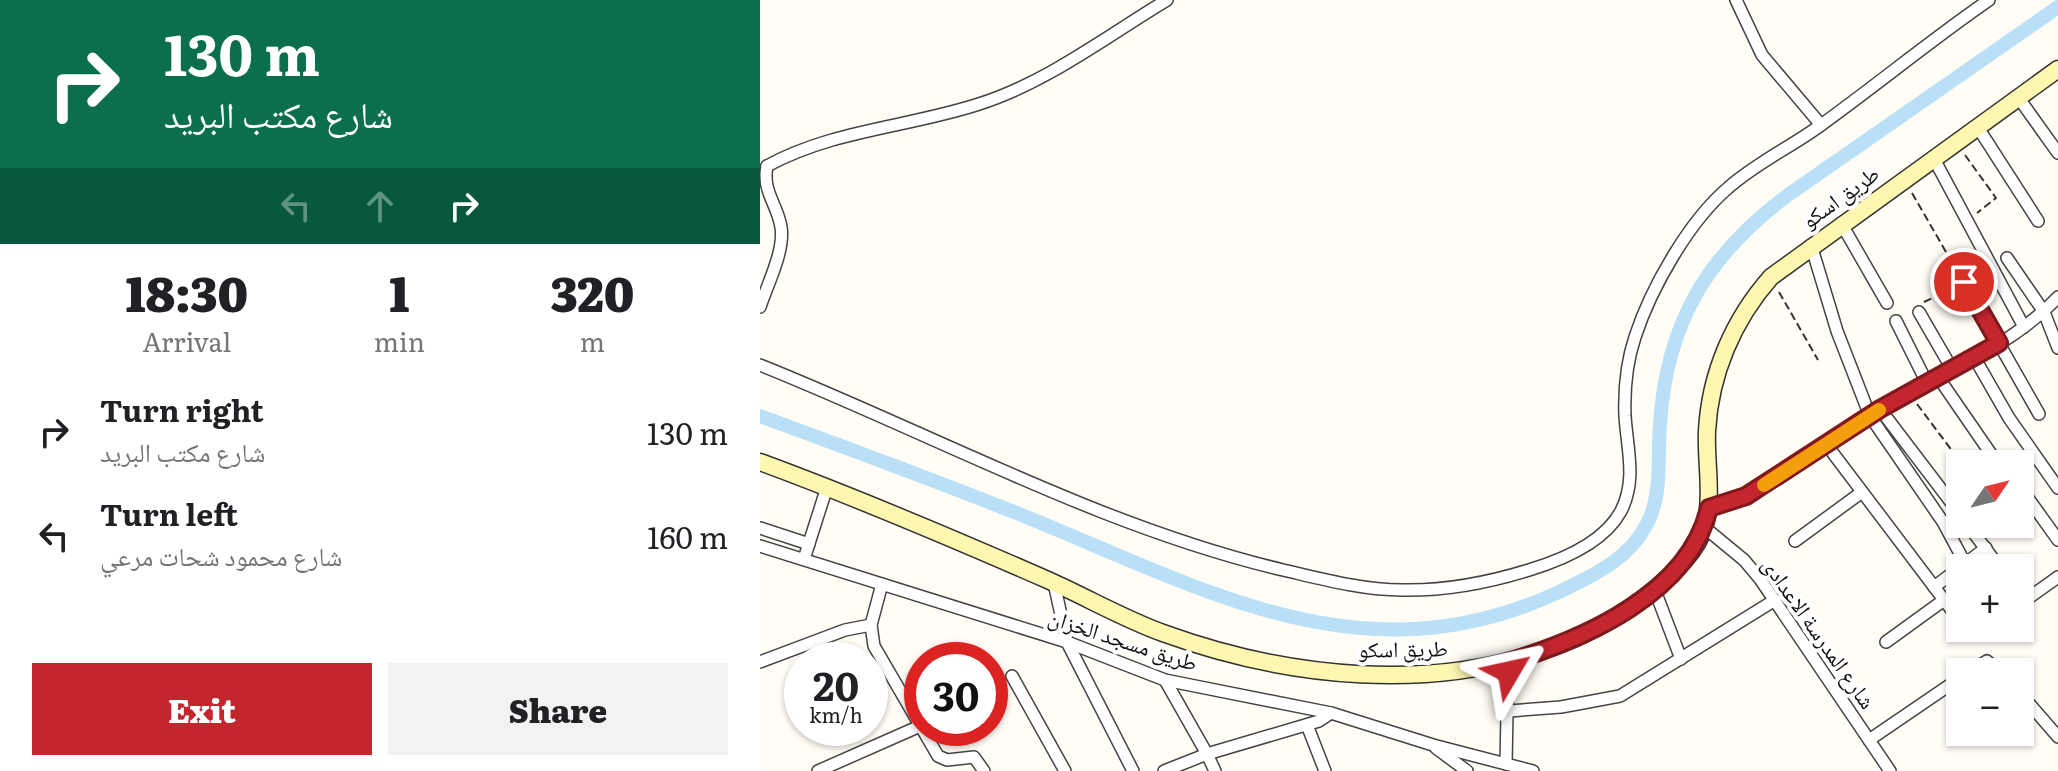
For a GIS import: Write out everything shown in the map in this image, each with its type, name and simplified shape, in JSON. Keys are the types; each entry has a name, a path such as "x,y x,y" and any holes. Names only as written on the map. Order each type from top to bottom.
{"street":[{"path":"760,307 781,237 778,218 766,194 764,164 861,132 991,100 1067,61 1167,0"},
{"path":"1736,0 1762,55 1821,125"},
{"path":"760,365 869,408 1113,515 1206,549 1351,586 1412,590 1497,580 1555,561 1597,538 1610,526 1624,504 1630,478 1626,378 1633,342 1645,308 1713,202 1739,179 1821,125 1989,0"},
{"name":"طريق اسكو","path":"760,462 1054,583 1160,632 1274,664 1391,674 1469,669 1508,662 1570,640 1609,620 1654,588 1691,553 1704,527 1709,508 1707,430 1717,374 1738,322 1771,277 1903,178 2058,69"},
{"path":"2018,97 2058,153"},
{"path":"1977,126 2038,221"},
{"path":"1933,157 2024,327"},
{"path":"1841,223 1887,303"},
{"path":"1811,245 1837,331 1875,412 1960,554"},
{"path":"2007,258 2044,312 2058,348"},
{"path":"1964,282 2039,414"},
{"path":"1709,508 1746,496 1875,412 1999,343 2044,312 2058,297"},
{"path":"1919,312 1952,369"},
{"path":"1896,321 1932,380 1987,450"},
{"path":"1974,357 2009,418 2058,488"},
{"path":"1875,412 1946,497"},
{"path":"1826,444 1946,603"},
{"path":"804,559 827,487"},
{"path":"1795,541 1862,492"},
{"path":"2034,507 2058,540"},
{"name":"شارع المدرسة الاعدادى","path":"1704,527 1744,560 1775,600 1890,771"},
{"path":"760,528 809,544"},
{"path":"1978,538 1990,554"},
{"name":"طريق مسجد الخزان","path":"760,546 1067,642 1165,680 1331,713 1433,745 1533,771"},
{"path":"1978,554 1986,548"},
{"path":"2034,594 2058,577"},
{"path":"1934,587 1946,578"},
{"path":"1054,583 1067,642 1133,771"},
{"path":"882,584 871,625 881,660 904,699"},
{"path":"1654,588 1681,659"},
{"path":"1509,711 1561,707 1620,696 1775,600"},
{"path":"1886,642 1944,600"},
{"path":"760,662 845,630 871,625"},
{"path":"1506,764 1508,662"},
{"path":"1012,676 1065,771"},
{"path":"1165,680 1215,771"},
{"path":"1869,740 1946,688"},
{"path":"2034,709 2058,737"},
{"path":"1164,771 1207,754 1307,725 1331,713"},
{"path":"1307,725 1325,771"},
{"path":"818,771 904,733"},
{"name":"طريق مسجد الخزان","path":"1433,745 1467,771"},
{"path":"932,746 938,756 947,760 974,757 984,771"}],"path":[{"path":"1956,141 1996,198 1966,221"},
{"path":"1903,178 1964,282 1921,304 1919,312"},
{"path":"1771,277 1818,360"},
{"path":"1910,393 1952,450"}],"waterway":[{"path":"760,416 996,505 1160,573 1288,616 1353,627 1420,629 1488,618 1585,579 1620,557 1639,537 1655,500 1660,425 1671,355 1696,295 1735,242 1788,195 2058,7"}],"slow traffic":[{"path":"1764,485 1879,410"}],"route":[{"path":"1509,672 1508,662 1570,640 1600,625 1654,588 1691,553 1699,541 1709,508 1746,496 1880,409 1999,343 1964,282"}]}
